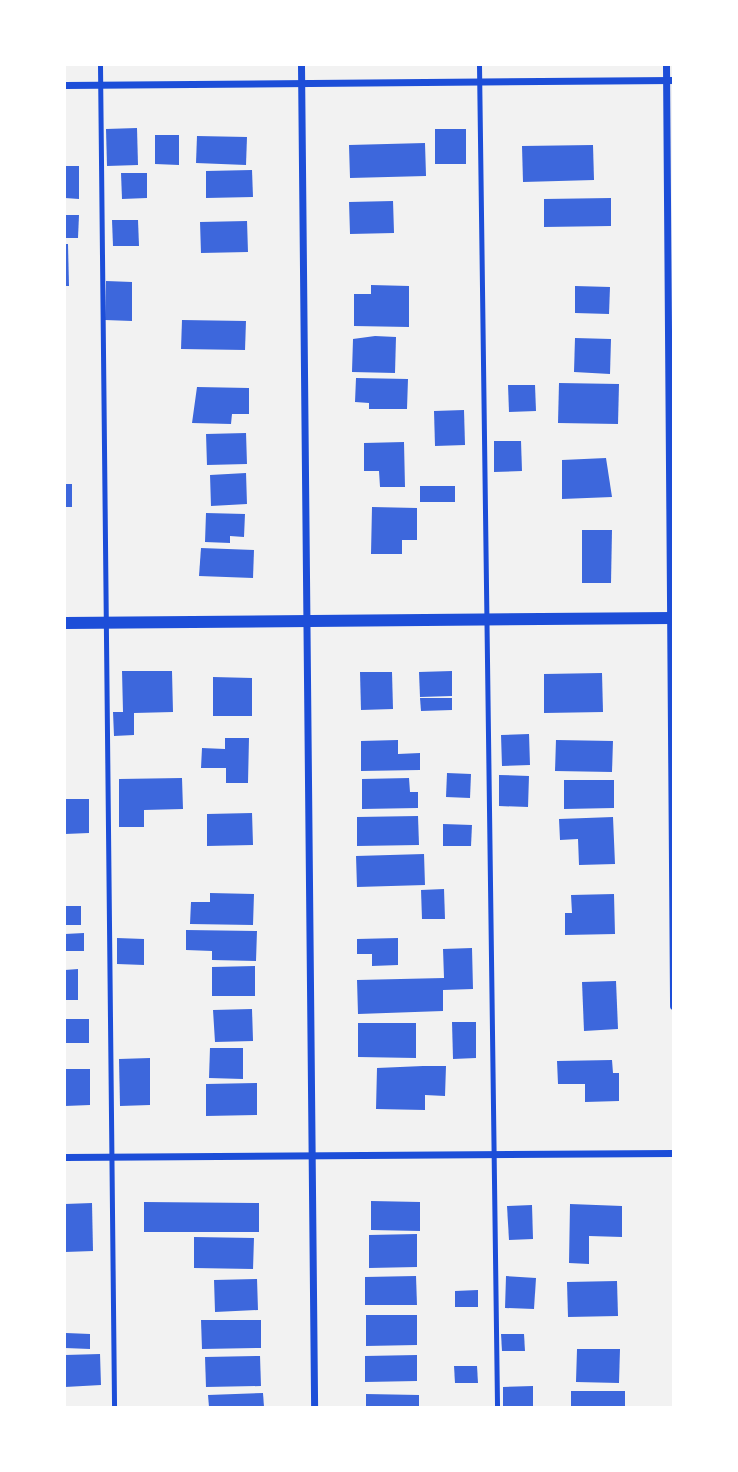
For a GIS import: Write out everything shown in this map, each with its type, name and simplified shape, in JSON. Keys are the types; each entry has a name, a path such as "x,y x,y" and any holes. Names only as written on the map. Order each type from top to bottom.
{"street":[{"path":"301,65 314,1407"},
{"path":"666,65 670,80 673,1006"},
{"path":"65,85 670,80"},
{"path":"65,623 671,618"},
{"path":"65,1157 673,1153"}],"lane":[{"path":"100,65 103,622 114,1407"},
{"path":"479,65 497,1407"}],"building":[{"path":"137,128 138,165 107,166 106,129"},
{"path":"435,129 466,129 466,164 435,164"},
{"path":"155,135 179,135 179,165 155,164"},
{"path":"197,136 247,137 246,165 196,163"},
{"path":"425,143 426,176 350,178 349,145"},
{"path":"593,145 594,180 523,182 522,146"},
{"path":"65,166 79,166 79,199 65,198"},
{"path":"252,170 253,197 206,198 206,171"},
{"path":"121,173 147,173 147,198 122,199"},
{"path":"611,198 611,226 544,227 544,199"},
{"path":"393,201 394,233 350,234 349,202"},
{"path":"65,215 79,215 78,238 65,238"},
{"path":"112,220 138,220 139,246 113,246"},
{"path":"247,221 248,252 201,253 200,222"},
{"path":"65,244 68,244 69,286 65,286"},
{"path":"106,281 132,282 132,321 105,320"},
{"path":"371,285 409,286 409,327 354,326 354,294 371,294"},
{"path":"575,286 610,287 609,314 575,313"},
{"path":"182,320 246,321 245,350 181,349"},
{"path":"396,337 395,373 352,372 353,339"},
{"path":"575,338 611,339 610,374 574,372"},
{"path":"356,378 408,379 407,409 369,409 369,403 355,402"},
{"path":"559,383 619,384 618,424 558,423"},
{"path":"508,385 535,385 536,411 509,412"},
{"path":"197,387 249,388 249,414 232,414 231,424 192,423"},
{"path":"464,410 465,445 435,446 434,411"},
{"path":"246,433 247,464 207,465 206,434"},
{"path":"494,441 521,441 522,471 494,472"},
{"path":"404,442 405,487 380,487 379,471 364,471 364,443"},
{"path":"606,458 612,497 562,499 562,460"},
{"path":"246,473 247,504 211,506 210,475"},
{"path":"65,484 72,484 72,507 65,507"},
{"path":"420,486 455,486 455,502 420,502"},
{"path":"372,507 417,508 417,540 402,540 402,554 371,554"},
{"path":"206,513 245,514 244,537 230,536 230,543 205,542"},
{"path":"582,530 612,530 611,583 582,583"},
{"path":"201,548 254,550 253,578 199,576"},
{"path":"122,671 172,671 173,712 134,713 134,735 114,736 113,712 123,712"},
{"path":"452,671 452,696 420,697 419,672"},
{"path":"360,672 392,672 393,709 361,710"},
{"path":"602,673 603,712 544,713 544,674"},
{"path":"213,677 252,678 252,716 213,716"},
{"path":"420,698 452,698 452,710 421,711"},
{"path":"529,734 530,765 502,766 501,735"},
{"path":"225,738 249,738 248,783 226,783 226,768 201,768 202,748 225,749"},
{"path":"398,740 398,754 420,753 420,770 361,771 361,741"},
{"path":"556,740 613,741 612,772 555,771"},
{"path":"447,773 471,774 470,798 446,797"},
{"path":"499,775 529,776 528,807 499,806"},
{"path":"182,778 183,809 144,810 144,827 119,827 119,779"},
{"path":"409,778 410,792 418,792 418,808 362,809 362,779"},
{"path":"564,780 614,780 614,808 564,809"},
{"path":"65,799 89,799 89,833 65,834"},
{"path":"252,813 253,845 207,846 207,814"},
{"path":"418,816 419,845 357,846 357,817"},
{"path":"613,817 615,864 579,865 578,839 560,840 559,819"},
{"path":"443,824 472,825 471,846 443,846"},
{"path":"424,854 425,885 357,887 356,856"},
{"path":"444,889 445,919 422,919 421,890"},
{"path":"210,893 254,894 253,925 190,924 191,902 210,902"},
{"path":"614,894 615,934 565,935 565,913 572,913 571,895"},
{"path":"65,906 81,906 81,925 65,925"},
{"path":"186,930 257,931 256,961 212,960 212,951 186,950"},
{"path":"84,933 84,951 65,951 65,934"},
{"path":"117,938 144,939 144,965 117,964"},
{"path":"398,938 398,965 372,966 372,954 357,954 357,939"},
{"path":"472,948 473,989 443,990 443,1011 358,1014 357,980 444,978 443,949"},
{"path":"255,966 255,996 212,996 212,967"},
{"path":"78,969 78,1000 65,1000 65,970"},
{"path":"616,981 618,1029 584,1031 582,982"},
{"path":"252,1009 253,1041 215,1042 213,1010"},
{"path":"65,1019 89,1019 89,1043 65,1043"},
{"path":"452,1022 476,1022 476,1058 453,1059"},
{"path":"358,1023 416,1023 416,1058 358,1057"},
{"path":"210,1048 243,1048 243,1079 209,1078"},
{"path":"150,1058 150,1105 120,1106 119,1059"},
{"path":"612,1060 613,1073 619,1073 619,1101 585,1102 585,1084 558,1084 557,1061"},
{"path":"446,1066 445,1096 425,1095 425,1110 376,1109 377,1068"},
{"path":"65,1069 90,1069 90,1105 65,1106"},
{"path":"257,1083 257,1115 206,1116 206,1084"},
{"path":"371,1201 420,1202 420,1231 371,1230"},
{"path":"144,1202 259,1203 259,1232 144,1232"},
{"path":"92,1203 93,1251 65,1252 65,1204"},
{"path":"570,1204 622,1206 622,1237 589,1236 589,1264 569,1263"},
{"path":"532,1205 533,1239 509,1240 507,1206"},
{"path":"417,1234 417,1267 369,1268 369,1235"},
{"path":"194,1237 254,1238 253,1269 194,1268"},
{"path":"416,1276 417,1305 365,1305 365,1277"},
{"path":"506,1276 536,1278 534,1309 505,1308"},
{"path":"257,1279 258,1310 215,1312 214,1280"},
{"path":"617,1281 618,1316 568,1317 567,1282"},
{"path":"478,1290 478,1307 455,1307 455,1291"},
{"path":"366,1315 417,1315 417,1345 366,1346"},
{"path":"201,1320 261,1320 261,1348 202,1349"},
{"path":"66,1333 90,1334 90,1349 65,1348"},
{"path":"501,1334 524,1334 525,1351 502,1351"},
{"path":"577,1349 620,1349 619,1383 576,1382"},
{"path":"100,1354 101,1385 65,1387 65,1355"},
{"path":"417,1355 417,1381 365,1382 365,1356"},
{"path":"260,1356 261,1386 206,1387 205,1357"},
{"path":"454,1366 477,1366 478,1383 455,1383"},
{"path":"533,1386 533,1407 503,1407 503,1387"},
{"path":"571,1391 625,1391 625,1407 571,1407"},
{"path":"263,1393 264,1407 209,1407 208,1395"},
{"path":"366,1394 419,1395 419,1407 366,1407"}]}
